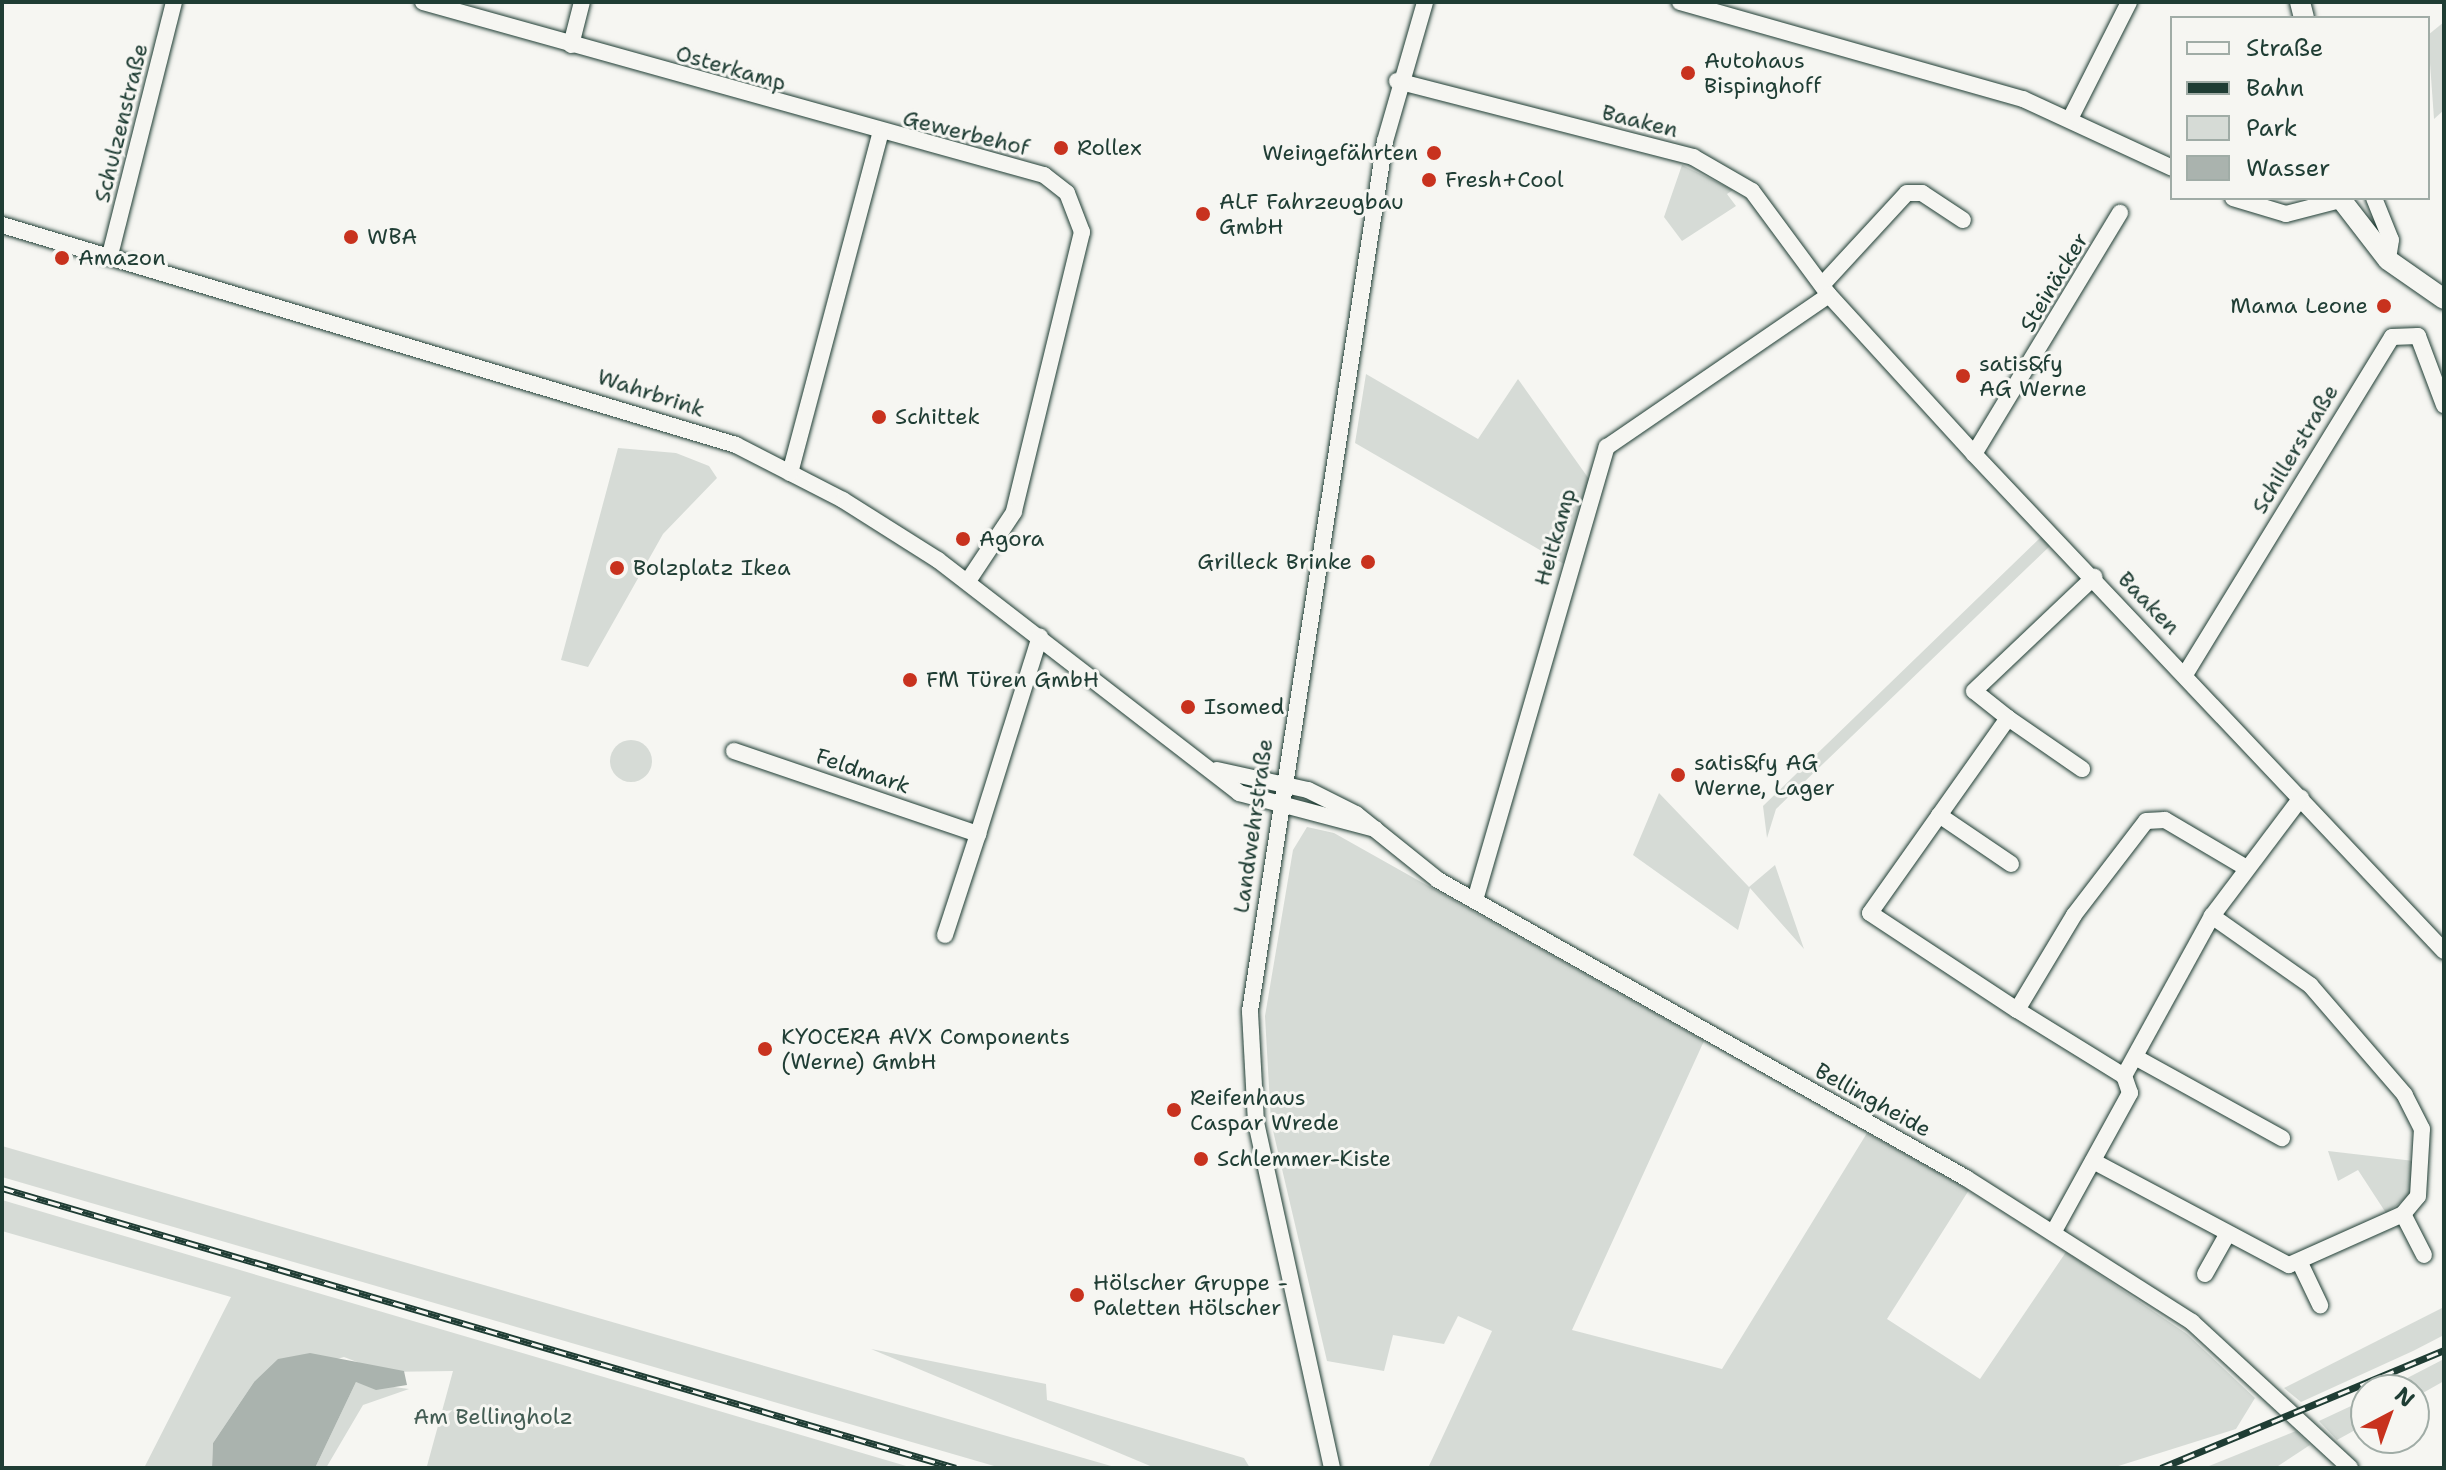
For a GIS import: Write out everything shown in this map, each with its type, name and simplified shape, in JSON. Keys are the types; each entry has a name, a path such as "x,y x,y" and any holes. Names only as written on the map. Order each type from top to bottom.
{"main road":[{"path":"2341,200 2388,260 2444,299"}],"street":[{"name":"Schulzenstraße","path":"110,255 174,2"},
{"name":"Osterkamp","path":"423,2 880,134"},
{"path":"571,45 582,2"},
{"name":"Landwehrstraße","path":"1332,1468 1256,1123 1250,1062 1281,783 1397,81 1425,2"},
{"path":"1681,2 1975,84 2070,119 2170,167"},
{"path":"2070,119 2129,2"},
{"name":"Baaken","path":"1397,81 1716,167 1766,206 1825,290 1974,454 2186,673 2444,951"},
{"name":"Gewerbehof","path":"790,473 880,134 1044,175 1067,193 1080,219 1014,512 968,581"},
{"path":"1825,290 1907,193 1922,193 1963,220"},
{"path":"2240,200 2286,214 2336,200"},
{"path":"2375,200 2391,240 2388,260"},
{"name":"Steinäcker","path":"1974,454 2120,213"},
{"name":"Wahrbrink","path":"2,225 665,419 790,473 968,581 1239,793 1278,805"},
{"name":"Heitkamp","path":"1475,900 1607,447 1825,290"},
{"name":"Schillerstraße","path":"2186,673 2392,337 2409,331 2421,340 2444,405"},
{"path":"2082,769 1974,691 2094,577"},
{"path":"945,935 1040,636"},
{"path":"2008,718 1870,913 1967,982 2124,1076 2130,1093 2053,1233"},
{"name":"Feldmark","path":"734,751 978,834"},
{"name":"Wahrbrink","path":"1208,767 1248,782 1281,783"},
{"name":"Bellingheide","path":"1281,783 1375,829 1475,900 2053,1233 2192,1322 2350,1468"},
{"path":"2124,1076 2243,866 2301,798"},
{"name":"Bellingheide","path":"1278,805 1375,829"},
{"path":"1939,815 2011,864"},
{"path":"2017,1010 2083,902 2146,821 2165,820 2243,866"},
{"path":"2093,1161 2280,1264 2300,1263 2403,1214 2420,1189 2422,1129 2415,1108 2310,985 2212,916"},
{"path":"2135,1057 2282,1138"},
{"path":"2403,1214 2424,1255"},
{"path":"2205,1274 2227,1235"},
{"path":"2300,1263 2320,1305"}],"green space":[{"path":"2444,22 2444,110 2434,119 2430,63 2430,33"},
{"path":"1682,165 1733,190 1727,194 1736,206 1682,241 1664,217"},
{"path":"1366,374 1478,439 1518,379 1589,479 1564,564 1355,443"},
{"path":"618,448 676,453 709,466 717,478 663,534 588,667 561,660"},
{"path":"2042,536 2051,545 1776,809 1767,838 1763,806"},
{"path":"631,740 646,746 652,761 646,776 631,782 616,776 610,761 616,746"},
{"path":"1659,793 1749,887 1775,865 1804,949 1750,888 1738,930 1633,855"},
{"path":"1307,827 1334,833 1704,1041 1572,1330 1722,1369 1867,1133 1969,1190 1887,1319 1980,1379 2066,1252 2187,1334 2255,1398 2236,1429 2112,1468 1428,1468 1492,1331 1458,1316 1444,1344 1393,1335 1384,1371 1327,1361 1271,1122 1265,1016 1293,850"},
{"path":"2,1146 1118,1468 1001,1468 2,1177"},
{"path":"2328,1151 2414,1161 2413,1193 2386,1213 2358,1170 2338,1181"},
{"name":"Am Bellingholz","path":"2,1200 913,1468 435,1468 427,1466 453,1371 383,1372 344,1357 254,1382 213,1443 212,1468 144,1468 231,1297 2,1231"},
{"path":"2444,1307 2444,1335 2413,1351 2362,1374 2350,1374 2350,1380 2301,1402 2284,1388"},
{"path":"871,1349 1046,1384 1047,1400 1244,1458 1250,1468 1155,1468"},
{"path":"2444,1359 2444,1381 2430,1389 2430,1374 2415,1374"},
{"path":"356,1382 409,1389 363,1405 326,1468 315,1468"},
{"path":"2350,1406 2350,1433 2337,1440 2319,1421"},
{"path":"2296,1431 2310,1445 2275,1468 2204,1468"}],"water":[{"path":"310,1353 404,1371 407,1385 376,1390 356,1382 315,1468 212,1468 213,1443 254,1382 278,1359"}],"railway":[{"path":"2,1188 956,1468"},
{"path":"2161,1468 2444,1350"}],"place":[{"name":"Autohaus Bispinghoff","path":"1688,73"},
{"name":"Rollex","path":"1061,148"},
{"name":"Weingefährten","path":"1434,153"},
{"name":"Fresh+Cool","path":"1429,180"},
{"name":"ALF Fahrzeugbau GmbH","path":"1203,214"},
{"name":"WBA","path":"351,237"},
{"name":"Amazon","path":"62,258"},
{"name":"Mama Leone","path":"2384,306"},
{"name":"satis&fy AG Werne","path":"1963,376"},
{"name":"Schittek","path":"879,417"},
{"name":"Agora","path":"963,539"},
{"name":"Grilleck Brinke","path":"1368,562"},
{"name":"Bolzplatz Ikea","path":"617,568"},
{"name":"FM Türen GmbH","path":"910,680"},
{"name":"Isomed","path":"1188,707"},
{"name":"satis&fy AG Werne, Lager","path":"1678,775"},
{"name":"KYOCERA AVX Components (Werne) GmbH","path":"765,1049"},
{"name":"Reifenhaus Caspar Wrede","path":"1174,1110"},
{"name":"Schlemmer-Kiste","path":"1201,1159"},
{"name":"Hölscher Gruppe - Paletten Hölscher","path":"1077,1295"}]}
